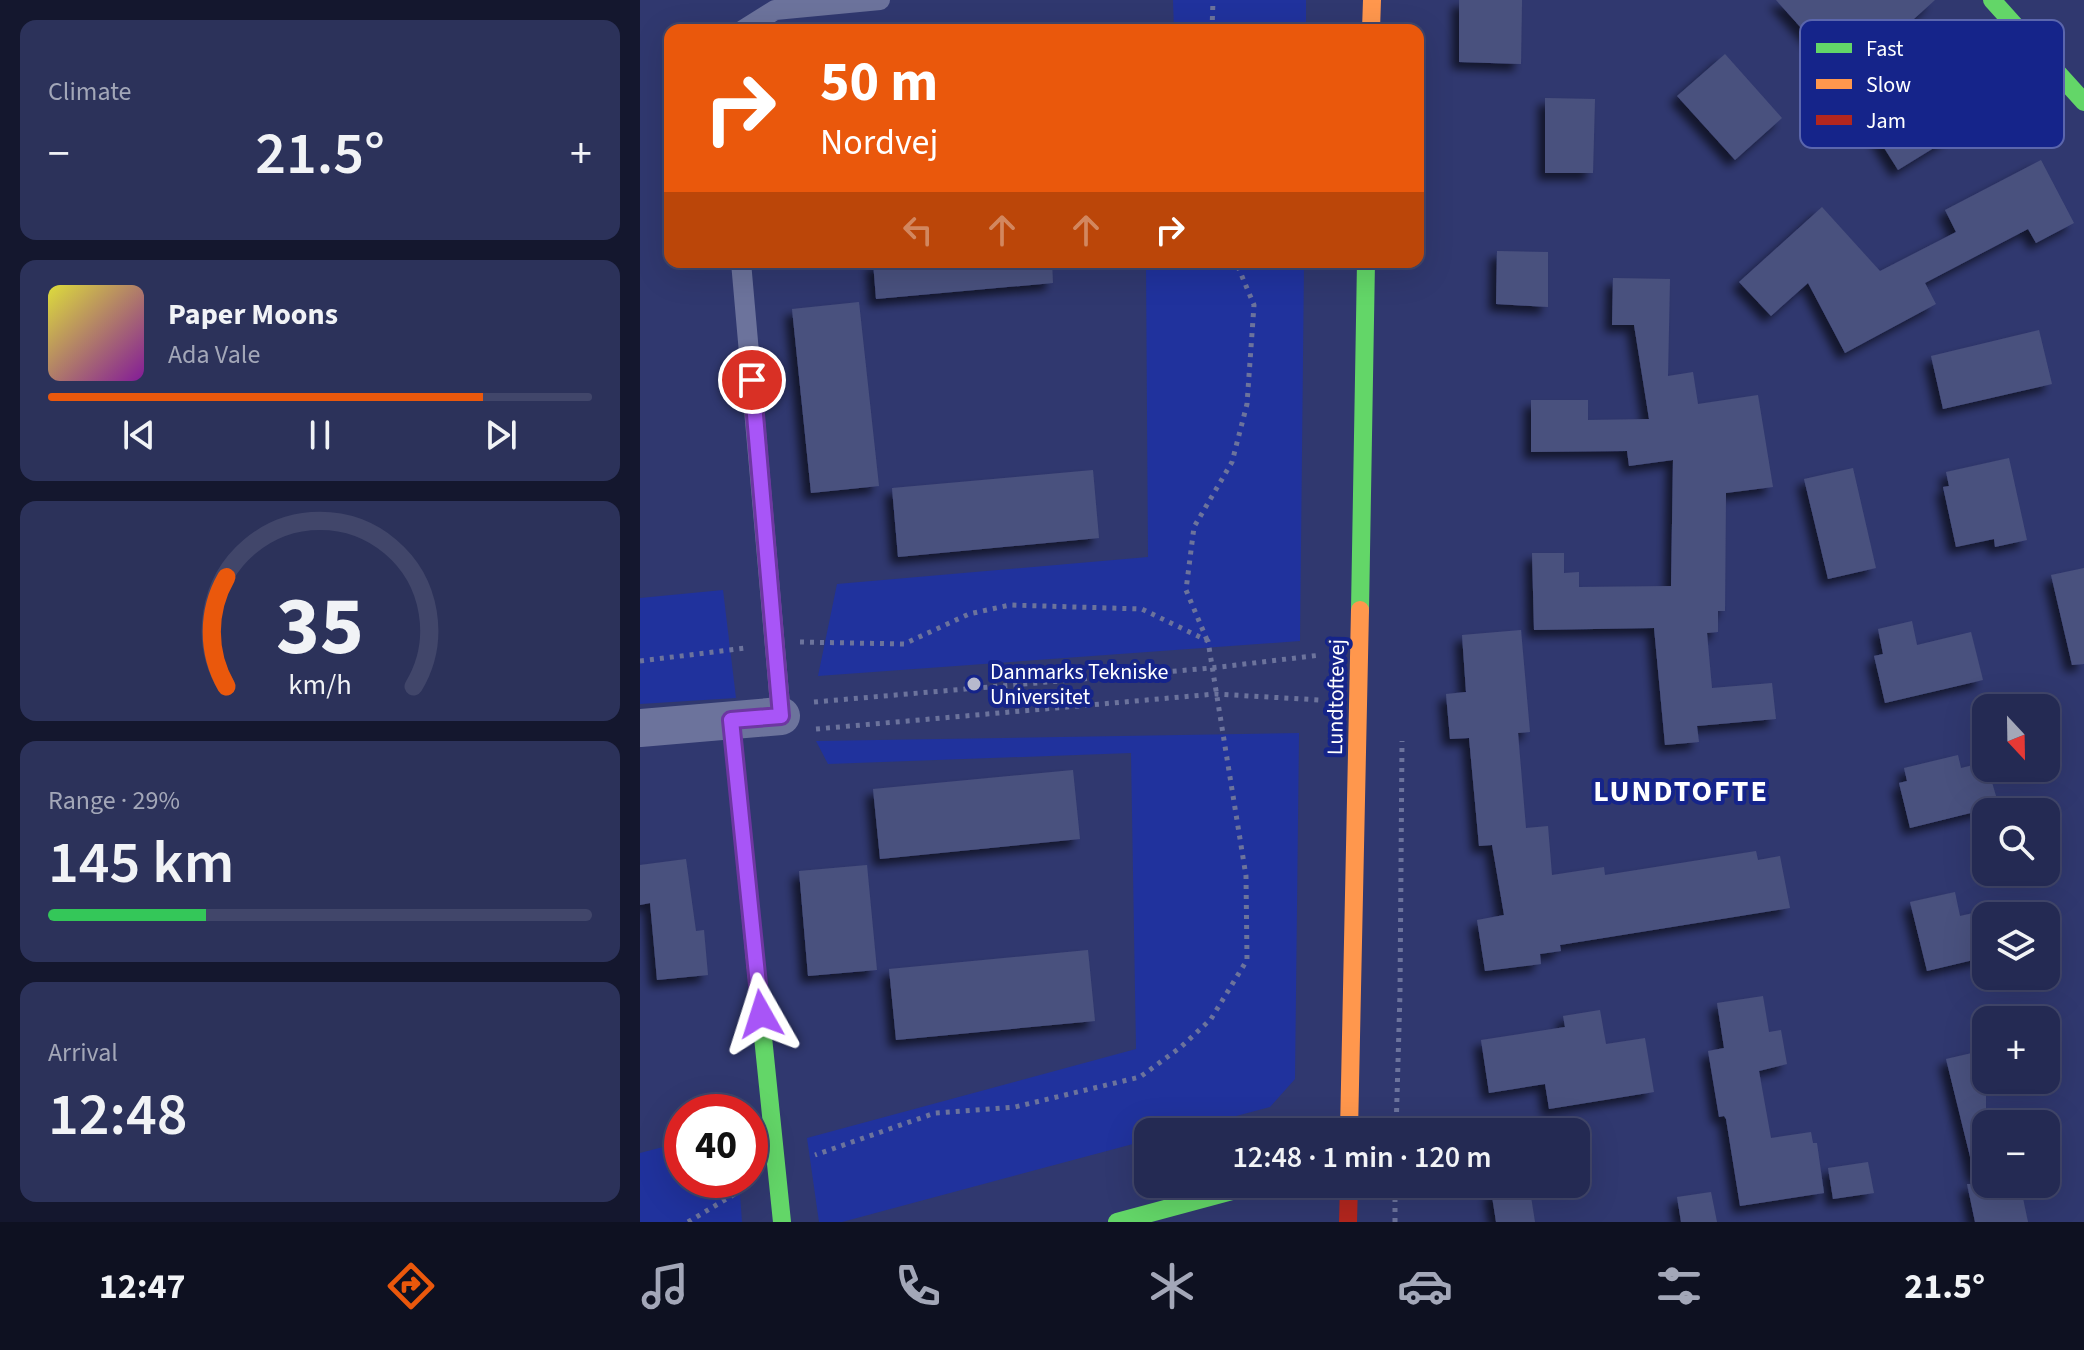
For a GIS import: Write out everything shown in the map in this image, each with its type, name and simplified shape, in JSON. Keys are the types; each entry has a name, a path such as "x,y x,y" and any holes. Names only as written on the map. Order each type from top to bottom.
{"street":[{"path":"1371,24 1372,0"},
{"path":"1992,0 2010,20"},
{"path":"2064,80 2084,102"},
{"name":"Lundtoftevej","path":"1349,1118 1366,268"},
{"path":"640,728 781,716"},
{"path":"731,720 782,1222"},
{"path":"1117,1222 1206,1198"},
{"path":"1348,1222 1349,1198"}],"lane":[{"path":"753,24 775,10 880,0"},
{"path":"742,268 781,716"}],"path":[{"path":"1212,24 1213,0"},
{"path":"688,1222 777,1169 935,1113 1015,1107 1140,1077 1181,1047 1211,1019 1247,960 1246,876 1208,641 1186,590 1194,527 1232,462 1247,404 1254,305 1239,268"},
{"path":"640,661 809,641 904,644 969,614 1010,605 1142,609 1208,641"},
{"path":"1359,651 1211,668 804,703 781,716 804,730 1215,694 1359,702"},
{"path":"1395,1198 1395,1222"}],"shaded area":[{"path":"1173,0 1306,0 1306,24 1174,24"},
{"path":"1146,268 1304,268 1300,641 818,676 837,584 1148,557"},
{"path":"723,590 736,698 640,704 640,598"},
{"path":"1299,733 1295,1079 1270,1107 1229,1118 1134,1118 1134,1144 842,1222 819,1222 807,1138 1136,1049 1131,753 828,764 816,741"},
{"path":"664,1147 664,1198 740,1198 742,1222 640,1222 640,1153"}],"building":[{"path":"1459,0 1522,0 1521,64 1459,62"},
{"path":"1776,0 1935,0 1913,20 1800,20 1800,27"},
{"path":"1725,54 1782,118 1735,160 1677,96"},
{"path":"1545,98 1595,99 1593,173 1545,173"},
{"path":"1884,148 1934,148 1898,170"},
{"path":"2041,160 2074,223 2036,243 2028,229 1925,283 1936,304 1845,353 1808,283 1771,316 1739,282 1822,207 1880,271 1956,232 1945,210"},
{"path":"1497,251 1548,252 1548,307 1496,304"},
{"path":"873,268 1052,268 1053,283 876,299"},
{"path":"1613,278 1670,279 1668,376 1693,372 1698,404 1758,395 1773,487 1726,493 1725,611 1718,611 1718,632 1707,633 1712,688 1772,683 1776,719 1697,726 1699,742 1665,745 1654,628 1534,630 1532,553 1564,553 1564,573 1579,572 1579,587 1671,586 1673,460 1629,466 1627,451 1531,452 1531,400 1588,400 1588,420 1649,419 1634,325 1612,325"},
{"path":"859,302 879,486 811,493 792,309"},
{"path":"2039,330 2052,384 1943,409 1931,356"},
{"path":"2009,458 2027,540 1995,547 1994,539 1956,547 1943,487 1949,486 1946,472"},
{"path":"1853,468 1876,568 1828,579 1804,479"},
{"path":"1093,470 1099,538 898,557 892,488"},
{"path":"2084,568 2084,664 2072,665 2051,575"},
{"path":"1912,621 1917,645 1971,632 1983,680 1885,703 1874,656 1883,654 1878,629"},
{"path":"1521,630 1530,732 1518,733 1526,828 1548,826 1552,875 1604,867 1605,875 1756,851 1758,860 1780,856 1790,908 1560,945 1561,951 1540,954 1541,964 1485,971 1477,920 1504,915 1492,845 1479,846 1469,738 1450,739 1446,694 1466,692 1462,635"},
{"path":"1958,755 1961,768 1972,765 1972,782 1992,782 1997,798 1972,798 1972,813 1910,828 1899,783 1907,781 1904,768"},
{"path":"1073,770 1080,839 880,859 873,789"},
{"path":"686,859 696,931 704,930 708,975 657,980 650,903 640,905 640,865"},
{"path":"867,865 877,970 808,976 799,871"},
{"path":"1955,892 1960,916 1972,913 1972,960 1927,971 1910,902"},
{"path":"1088,950 1095,1021 896,1040 889,969"},
{"path":"1763,996 1769,1032 1781,1030 1787,1064 1759,1071 1771,1138 1811,1132 1813,1143 1817,1143 1824,1193 1740,1206 1726,1119 1719,1117 1708,1051 1724,1048 1717,1003"},
{"path":"1600,1010 1606,1044 1645,1038 1654,1092 1549,1109 1545,1084 1489,1093 1481,1040 1565,1027 1563,1016"},
{"path":"1972,1053 1972,1094 1986,1094 1986,1110 1972,1110 1972,1165 1946,1059"},
{"path":"1868,1162 1874,1193 1833,1199 1828,1168"},
{"path":"1967,1184 1972,1184 1972,1198 2023,1198 2028,1222 1975,1222"},
{"path":"1711,1192 1717,1222 1681,1222 1677,1197"},
{"path":"1492,1198 1531,1198 1535,1222 1496,1222"}],"traffic: fast":[{"path":"1992,0 2010,20"},
{"path":"2064,80 2084,102"},
{"path":"1360,610 1366,268"},
{"path":"756,969 782,1222"},
{"path":"1117,1222 1206,1198"}],"traffic: slow":[{"path":"1371,24 1372,0"},
{"path":"1349,1118 1360,610"},
{"path":"731,720 756,969"}],"traffic: jam":[{"path":"1348,1222 1349,1198"}],"place":[{"name":"Danmarks Tekniske Universitet","path":"974,684"}],"district":[{"name":"LUNDTOFTE","path":"1681,791"}],"route":[{"path":"752,380 781,716 731,720 761,1014"}]}
